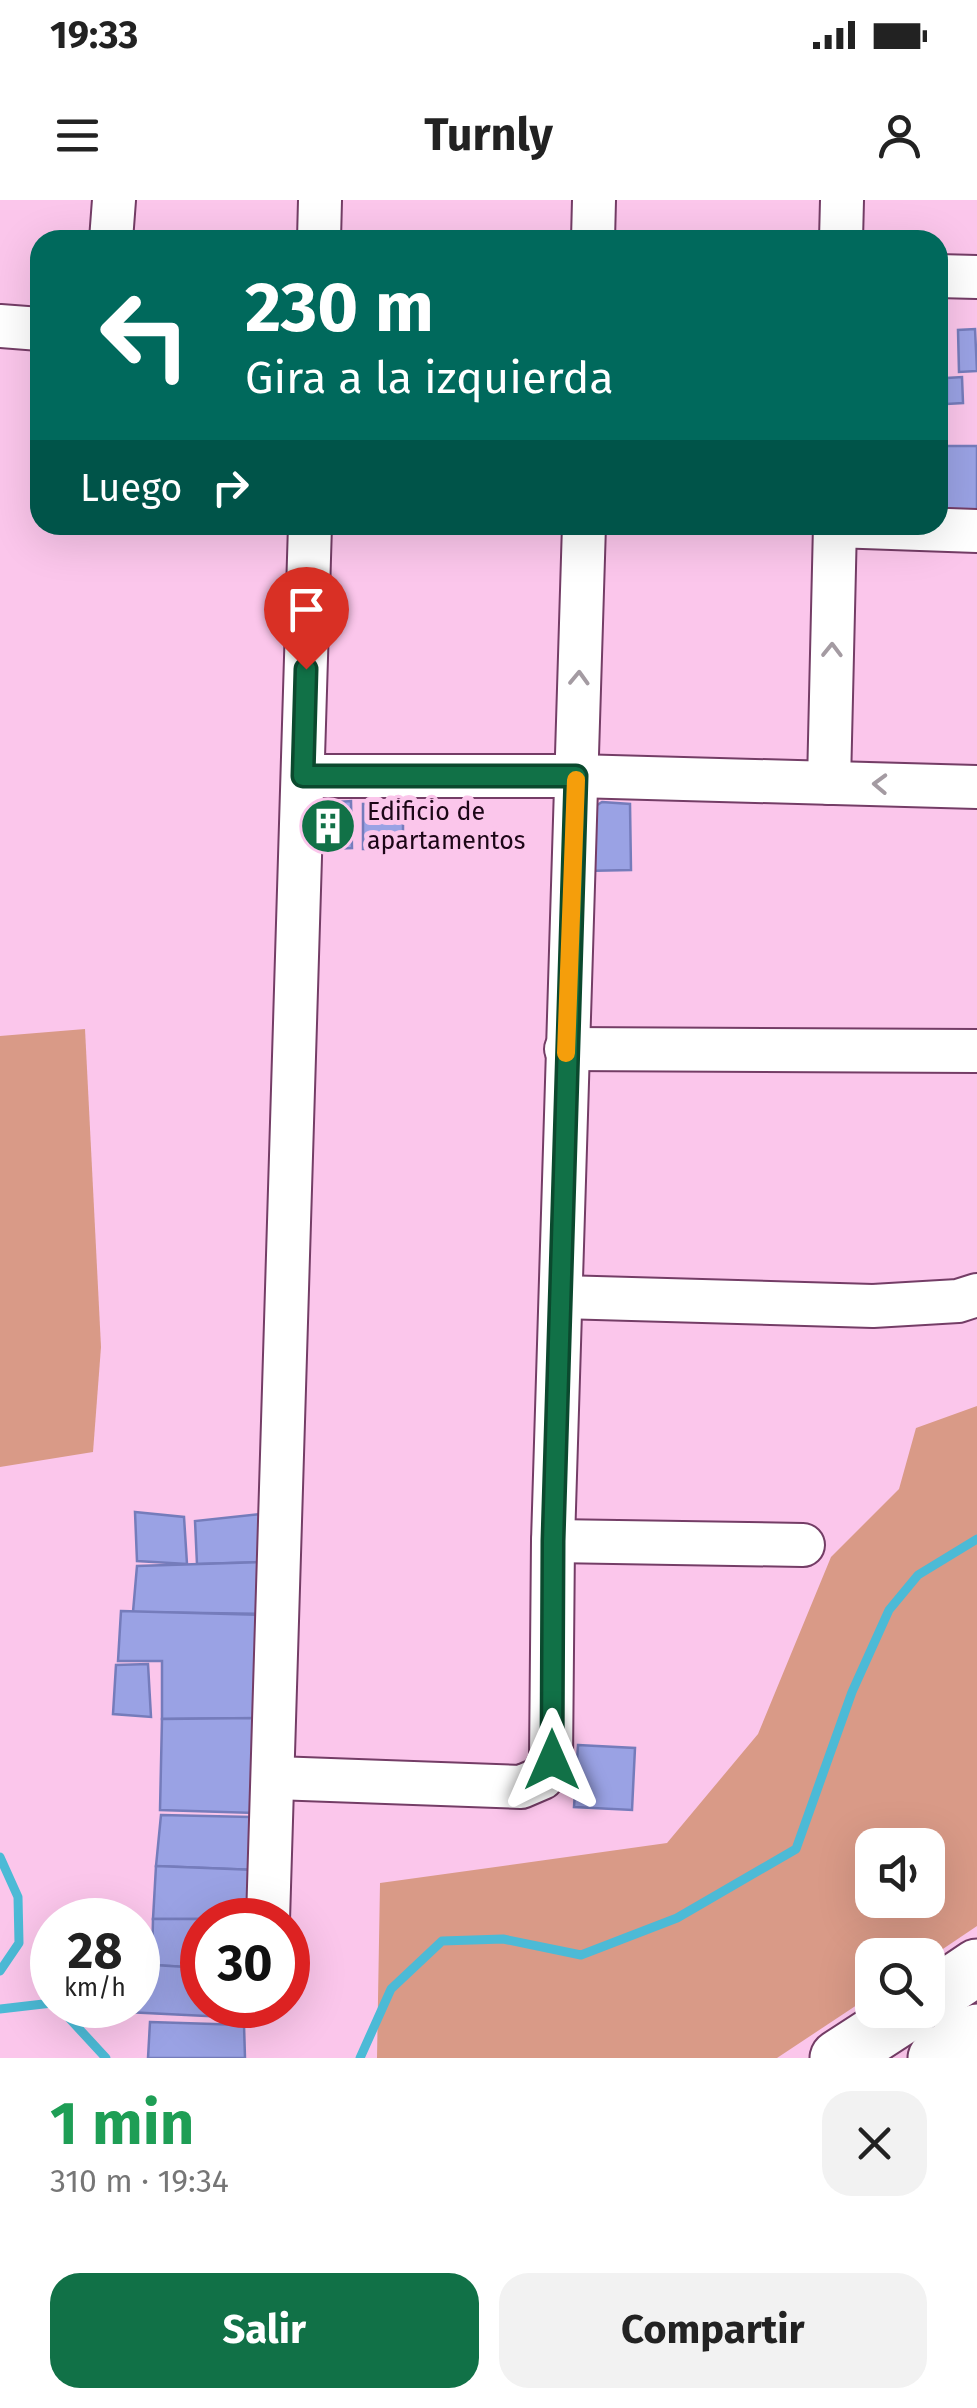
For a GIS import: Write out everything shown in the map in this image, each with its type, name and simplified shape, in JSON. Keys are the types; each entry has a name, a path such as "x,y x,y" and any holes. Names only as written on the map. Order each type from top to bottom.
{"highway":[{"path":"945,1989 977,1967"},
{"path":"838,2058 884,2028"},
{"path":"936,2058 977,2032"}],"street":[{"path":"112,230 114,200"},
{"path":"319,230 320,200"},
{"path":"593,230 594,200"},
{"path":"841,230 842,200"},
{"path":"948,276 977,276"},
{"path":"0,326 30,328"},
{"path":"948,530 977,531"},
{"path":"269,1898 310,535"},
{"path":"275,1778 521,1787 542,1778 552,1760 553,1541 584,535"},
{"path":"829,783 835,535"},
{"path":"303,776 576,776 977,787"},
{"path":"566,1049 977,1051"},
{"path":"561,1297 873,1306 958,1301 977,1295"},
{"path":"553,1541 803,1545"}],"shaded area":[{"path":"85,1029 101,1347 93,1452 0,1467 0,1036"},
{"path":"977,1406 977,1926 945,1948 945,1938 855,1938 855,2006 777,2058 377,2058 380,1883 667,1843 758,1734 831,1557 899,1489 916,1428"}],"building":[{"path":"975,329 977,371 959,372 958,330"},
{"path":"962,377 963,403 948,404 948,378"},
{"path":"948,446 977,446 977,512 948,513"},
{"name":"Edificio de apartamentos","path":"351,801 352,848 304,850 306,804"},
{"path":"602,802 630,804 631,870 584,871 594,807"},
{"name":"Edificio de apartamentos","path":"403,803 403,849 363,849 363,804"},
{"path":"135,1512 184,1517 187,1564 137,1561"},
{"path":"261,1514 262,1562 197,1564 195,1521"},
{"path":"262,1562 266,1614 133,1612 137,1566"},
{"path":"121,1611 262,1615 257,1718 162,1719 162,1661 118,1661"},
{"path":"148,1664 151,1717 113,1714 116,1665"},
{"path":"257,1718 255,1813 160,1810 162,1719"},
{"path":"578,1745 635,1748 632,1810 574,1807"},
{"path":"161,1815 251,1817 256,1870 156,1866"},
{"path":"156,1866 256,1870 257,1898 180,1898 180,1919 160,1919 160,1898 154,1898"},
{"path":"160,1919 180,1919 180,1967 160,1965"},
{"path":"160,1965 180,1967 180,2015 160,2014"},
{"path":"160,2022 180,2023 180,2028 244,2028 245,2058 148,2058 150,2028 160,2028"}],"waterway":[{"path":"360,2058 391,1989 442,1941 503,1939 581,1955 677,1918 796,1849 852,1692 889,1610 918,1575 977,1539"},
{"path":"0,1857 18,1897 19,1943 0,1971"},
{"path":"0,2009 30,2006"},
{"path":"78,2028 106,2058"}],"slow traffic":[{"path":"566,1053 576,780"}],"place":[{"name":"Edificio de apartamentos","path":"328,826"}],"route":[{"path":"306,669 303,776 576,776 553,1541 552,1760"}]}
